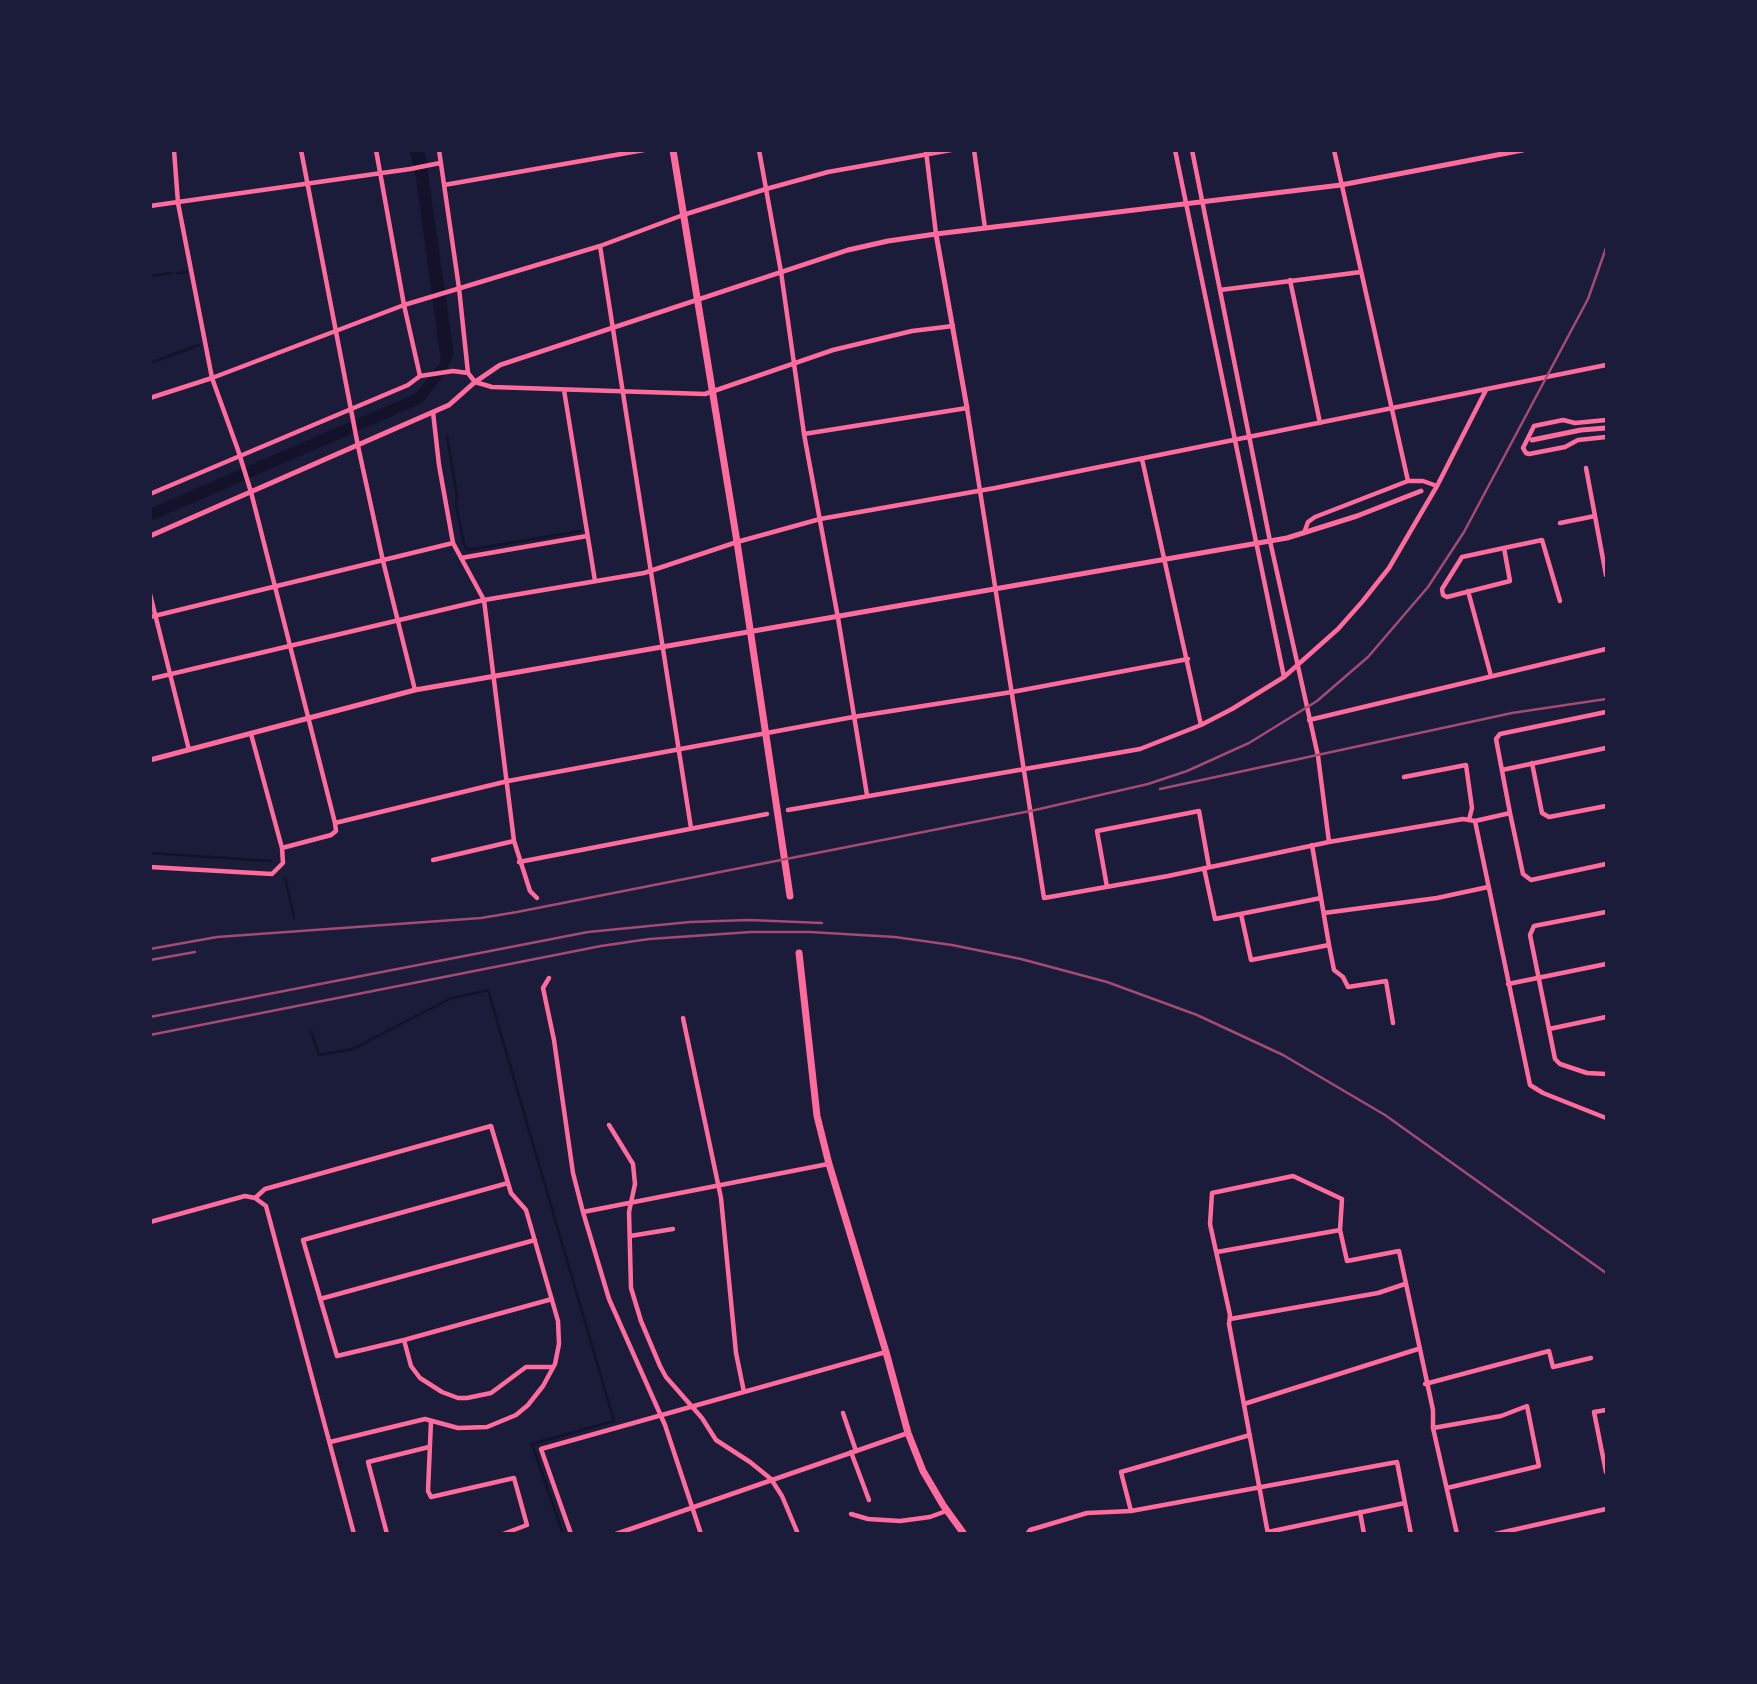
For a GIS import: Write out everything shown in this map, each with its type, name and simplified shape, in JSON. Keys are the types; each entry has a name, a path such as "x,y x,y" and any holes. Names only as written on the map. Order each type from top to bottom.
{"main road":[{"path":"673,150 767,733 790,896"},
{"path":"799,953 817,1116 829,1164 908,1433 923,1471 964,1534"}],"street":[{"path":"174,150 178,203 212,378 251,492 335,823 336,831 331,835 282,848"},
{"path":"301,150 358,446 415,690"},
{"path":"376,150 420,376"},
{"path":"439,150 468,373 475,382 492,387 705,394 795,362 859,344 912,331 953,326"},
{"path":"444,185 645,150"},
{"path":"760,150 795,362 804,434 867,794"},
{"path":"150,398 212,378 404,304 600,246 683,215 766,189 828,172 926,152 951,150"},
{"path":"974,150 985,228"},
{"path":"1175,150 1284,677"},
{"path":"1192,150 1270,541 1318,756 1329,842"},
{"path":"1334,150 1408,481"},
{"path":"150,536 449,405 500,365 848,250 936,234 1341,185 1523,150"},
{"path":"926,152 936,234 979,480 978,491 1044,898 1312,845 1463,818 1472,820 1510,813"},
{"path":"150,206 440,163"},
{"path":"600,246 691,828"},
{"path":"1220,290 1361,272"},
{"path":"1290,280 1320,423"},
{"path":"150,679 485,600 651,570 820,519 1142,459 1606,365"},
{"path":"150,494 351,409 420,376 453,371 468,373"},
{"path":"788,810 1140,748 1200,725 1232,709 1297,666 1338,629 1382,576 1437,486 1486,389"},
{"path":"564,390 595,581"},
{"path":"804,434 967,408"},
{"path":"433,412 439,465 453,542 485,600 514,841 530,891 537,898"},
{"path":"1606,420 1575,423 1563,420 1534,426 1523,448 1529,454 1565,447 1578,440 1606,438"},
{"path":"1532,440 1606,428"},
{"path":"1142,459 1188,659 1200,725"},
{"path":"1586,468 1606,575"},
{"path":"1304,534 1308,523 1315,517 1408,481 1423,481 1437,486"},
{"path":"150,760 415,690 838,618 1304,534 1421,491"},
{"path":"1560,523 1595,516"},
{"path":"461,558 587,536"},
{"path":"1504,548 1510,581 1447,597 1443,595 1442,589 1462,557 1504,548 1542,540 1560,601"},
{"path":"153,617 453,542"},
{"path":"1468,591 1491,676"},
{"path":"150,594 153,617 171,674 189,750"},
{"path":"1309,720 1606,649"},
{"path":"335,823 508,781 1188,659"},
{"path":"1606,712 1500,734 1496,739 1523,874 1531,880 1606,864"},
{"path":"150,867 272,874 283,863 282,848 251,734"},
{"path":"1502,770 1606,748"},
{"path":"1532,763 1542,813 1549,817 1606,806"},
{"path":"1404,778 1466,765 1472,820 1530,1086 1606,1118"},
{"path":"1107,887 1097,831 1199,811 1215,919 1321,898"},
{"path":"519,862 767,814"},
{"path":"433,860 514,841"},
{"path":"1312,845 1334,970 1343,976 1348,987 1386,981 1393,1023"},
{"path":"1324,913 1437,898 1488,887"},
{"path":"1606,912 1534,926 1530,935 1555,1059 1560,1064 1587,1073 1606,1074"},
{"path":"1241,914 1251,960 1329,945"},
{"path":"1508,984 1606,964"},
{"path":"549,978 543,988 554,1040 573,1173 583,1212 609,1299 660,1416 701,1534"},
{"path":"1549,1029 1606,1017"},
{"path":"683,1018 727,1238 736,1353 744,1392"},
{"path":"609,1125 633,1164 635,1184 629,1212 631,1289 634,1303 666,1377 692,1406 716,1440 771,1479 782,1496 798,1534"},
{"path":"255,1198 265,1189 491,1126 511,1193 526,1210 558,1321 559,1344 553,1367 528,1405 487,1427 458,1428 425,1419 413,1420 330,1442"},
{"path":"583,1212 829,1164"},
{"path":"1405,1503 1268,1533 1230,1319 1210,1224 1212,1193 1293,1175 1342,1199 1340,1230 1347,1261 1399,1251 1425,1384 1433,1410 1433,1428 1457,1534"},
{"path":"508,1183 303,1240 337,1356 552,1299"},
{"path":"150,1222 245,1196 255,1198 265,1206 354,1534"},
{"path":"630,1236 673,1229"},
{"path":"1216,1252 1340,1230"},
{"path":"320,1299 535,1240"},
{"path":"1230,1319 1378,1293 1405,1284"},
{"path":"404,1340 411,1366 420,1378 442,1392 458,1398 491,1393 526,1367 553,1367"},
{"path":"1244,1404 1418,1349"},
{"path":"1425,1384 1549,1351 1553,1367 1591,1358"},
{"path":"571,1534 541,1449 886,1352"},
{"path":"1433,1428 1501,1416 1527,1406 1539,1466 1447,1488"},
{"path":"1606,1410 1594,1412 1606,1472"},
{"path":"843,1413 869,1500"},
{"path":"431,1421 428,1491 431,1497 514,1478 527,1525 503,1534"},
{"path":"616,1534 908,1433"},
{"path":"1132,1511 1121,1472 1250,1435"},
{"path":"387,1534 368,1462 429,1447"},
{"path":"1027,1534 1030,1530 1087,1513 1132,1511 1397,1462 1411,1534"},
{"path":"1496,1534 1606,1509"},
{"path":"851,1514 868,1519 900,1521 930,1517 947,1510"},
{"path":"1360,1512 1364,1534"}],"shaded area":[{"path":"410,151 425,151 454,354 443,376 422,403 151,521 151,508 415,394 441,362"}],"waterway":[{"path":"178,273 187,272"},
{"path":"150,276 171,273"},
{"path":"150,363 199,345"},
{"path":"447,436 457,496 456,505 464,544 468,550 581,531"},
{"path":"150,853 271,861"},
{"path":"285,878 294,917"},
{"path":"311,1031 319,1055 353,1049 449,999 488,990 614,1421 532,1444 563,1534"}],"railway":[{"path":"150,949 217,937 481,918 517,912 1035,810 1148,784 1187,771 1249,743 1317,701 1368,657 1428,587 1464,532 1588,299 1606,248"},
{"path":"1160,789 1512,713 1606,699"},
{"path":"150,1017 588,932 690,922 749,920 822,923"},
{"path":"150,1035 601,946 649,939 751,932 810,932 895,937 952,945 1021,959 1107,982 1197,1015 1283,1055 1385,1115 1606,1273"},
{"path":"150,960 195,952"}]}
